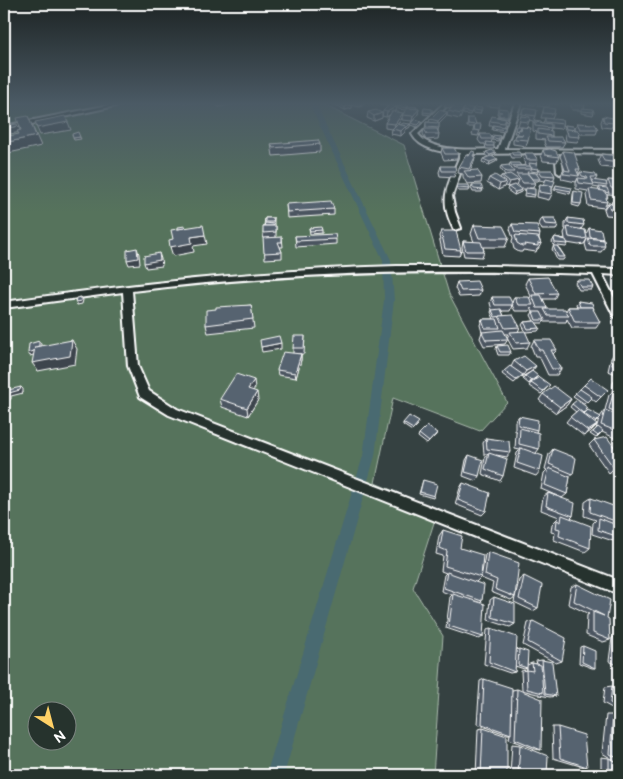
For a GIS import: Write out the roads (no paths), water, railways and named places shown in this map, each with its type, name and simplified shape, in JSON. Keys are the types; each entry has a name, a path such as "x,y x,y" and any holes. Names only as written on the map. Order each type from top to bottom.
{"street":[{"path":"420,139 438,148 465,151 619,152"},
{"path":"501,150 505,139"},
{"path":"457,228 448,196 465,151"},
{"path":"553,151 559,161 560,172"},
{"path":"4,305 126,289 244,277 365,270 434,269 619,272"},
{"path":"596,272 619,316"},
{"path":"126,289 133,366 144,394 173,412 619,587"}],"waterway":[{"path":"275,775 369,456 389,300 387,260 329,139"}]}
